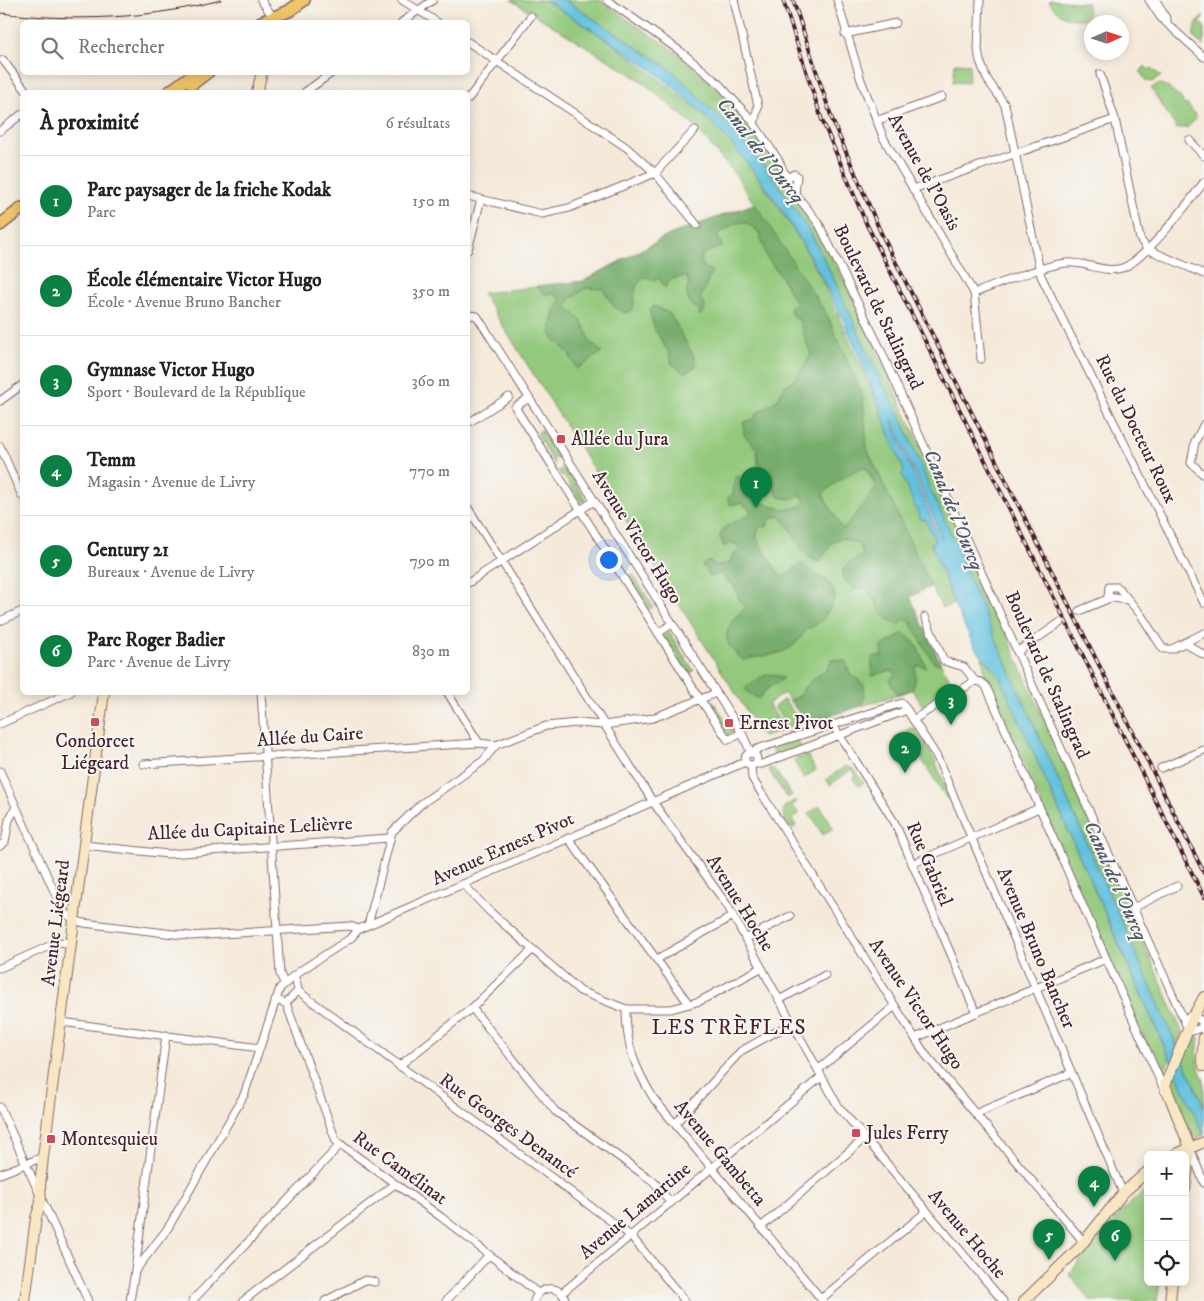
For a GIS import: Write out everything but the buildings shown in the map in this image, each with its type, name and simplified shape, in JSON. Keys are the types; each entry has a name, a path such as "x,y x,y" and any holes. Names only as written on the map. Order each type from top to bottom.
{"main road":[{"path":"273,20 294,0"},
{"path":"274,20 304,0"},
{"path":"172,90 192,75"},
{"path":"184,90 204,75"},
{"path":"0,216 20,201"},
{"path":"0,225 20,210"}],"street":[{"path":"261,0 271,20"},
{"path":"402,0 434,20"},
{"path":"405,20 433,0"},
{"name":"Boulevard de Stalingrad","path":"606,0 680,51 718,83 754,124 779,161 786,178 796,194 819,224 878,344 1188,1029"},
{"path":"734,0 758,106 754,124"},
{"name":"Avenue de l'Oasis","path":"837,0 845,34 876,121 888,148 974,292 981,359"},
{"name":"Rue du Docteur Roux","path":"980,0 978,50 980,62 987,79 1004,103 1040,270 1204,603"},
{"path":"1149,0 1159,16 1204,58"},
{"path":"1156,0 1170,25"},
{"path":"470,96 531,16"},
{"path":"845,34 896,22"},
{"path":"470,43 606,133 656,173 697,225"},
{"path":"3,60 26,90"},
{"path":"1100,74 1115,119 1140,239 1147,249 1204,274"},
{"path":"258,90 261,75"},
{"path":"308,90 329,75"},
{"path":"876,121 942,97"},
{"path":"0,131 20,116"},
{"path":"913,189 1115,119"},
{"path":"470,197 542,214 569,208 656,173 695,130"},
{"path":"1189,140 1204,156"},
{"path":"974,292 1040,270 1069,263 1104,269 1123,268 1147,249 1180,214 1204,182"},
{"path":"470,242 481,200"},
{"name":"Avenue Victor Hugo","path":"470,314 477,316 742,733 752,753 757,758 751,764 752,778 915,1038 975,1114 1083,1241"},
{"path":"0,401 20,386"},
{"path":"470,422 509,397"},
{"name":"Avenue Victor Hugo","path":"529,398 515,407 582,510 658,633 728,740 742,733"},
{"path":"1204,424 1192,453 1191,463 1204,475"},
{"path":"0,446 20,491"},
{"path":"470,582 563,523 594,501"},
{"name":"Avenue Hoche","path":"470,511 653,802 733,916 838,1106 1003,1301"},
{"path":"1110,598 1107,591 1109,587 1115,586 1125,595 1126,600 1140,615 1160,647 1172,649 1204,633"},
{"path":"1079,611 1110,598 1126,600"},
{"path":"0,621 20,611"},
{"path":"925,617 944,661 964,667 975,681"},
{"path":"1016,652 1061,622"},
{"path":"658,633 672,624"},
{"path":"1185,643 1204,655"},
{"path":"913,720 975,681 981,682 986,686 1204,1183"},
{"path":"368,925 389,838 396,826 412,811 483,761 496,746 546,726 569,724 604,725 653,718 716,693"},
{"path":"0,724 64,695"},
{"name":"Avenue Liégeard","path":"25,1301 36,1218 41,1202 40,1185 43,1157 104,695"},
{"path":"135,1271 168,1228 244,1095 275,1000 284,983 280,974 262,695"},
{"path":"449,695 479,743"},
{"path":"751,764 745,756 757,749 902,703 907,710"},
{"name":"Avenue Bruno Bancher","path":"907,710 937,757 1123,1193"},
{"name":"Avenue Ernest Pivot","path":"284,983 351,938 359,929 368,925 653,802 751,764 762,764 907,710"},
{"name":"Rue Gabriel","path":"833,725 895,823 976,1012"},
{"name":"Allée du Caire","path":"143,764 479,743 496,746"},
{"path":"1161,768 1204,750"},
{"path":"0,772 63,911 74,920 190,936 277,929 350,926 359,929"},
{"path":"0,846 5,842 9,820 16,807"},
{"path":"912,864 1039,808"},
{"name":"Allée du Capitaine Lelièvre","path":"84,845 168,854 271,845 389,838"},
{"path":"568,838 689,1004"},
{"path":"463,884 532,950 580,991 626,1009 671,1009 700,1001 762,968"},
{"path":"1133,908 1177,886"},
{"path":"657,959 733,916"},
{"path":"745,939 790,916"},
{"path":"0,968 58,942 71,943"},
{"path":"399,1066 472,1008 532,950"},
{"path":"915,1038 1106,959"},
{"path":"779,1000 825,975"},
{"path":"275,1000 286,1003 298,991 296,980 293,976"},
{"name":"Rue Georges Denancé","path":"298,991 631,1236 685,1301"},
{"path":"1166,1093 1165,1085 1168,1077 1193,1017 1204,997"},
{"name":"Rue Camélinat","path":"286,1003 334,1139 441,1217 488,1256 538,1293"},
{"path":"818,1070 895,1006"},
{"path":"472,1008 555,1111 654,1182 671,1203"},
{"name":"Avenue Gambetta","path":"626,1009 630,1050 640,1076 654,1099 822,1300"},
{"path":"1181,1013 1201,1020 1204,1029 1192,1031 1188,1029"},
{"path":"61,1022 260,1048"},
{"path":"675,1124 741,1051 792,1023"},
{"path":"130,1301 166,1035"},
{"path":"1204,1037 1202,1058 1204,1066"},
{"path":"975,1114 1071,1074"},
{"name":"Avenue Lamartine","path":"562,1293 821,1077"},
{"path":"0,1107 26,1163 41,1202 88,1301"},
{"path":"761,1227 864,1138"},
{"path":"1183,1151 1202,1143"},
{"path":"192,1301 340,1145"},
{"path":"1189,1156 1190,1148"},
{"path":"0,1174 43,1157"},
{"path":"1027,1300 1052,1276 1123,1193 1144,1174"},
{"path":"243,1301 395,1184"},
{"path":"822,1300 926,1212"},
{"path":"446,1301 488,1256"},
{"path":"325,1301 366,1280 375,1282"},
{"path":"1170,1301 1172,1286"},
{"path":"534,1301 538,1293 550,1288 562,1293 566,1301"}],"green space":[{"path":"511,0 545,0 612,43 704,114 736,148 800,240 821,278 877,401 904,470 903,476 921,520 925,518 935,541 931,544 954,604 942,608 931,586 910,597 941,664 954,686 923,706 912,690 807,723 784,693 768,704 786,730 763,737 482,293 581,282 669,235 754,204 737,177 696,128 639,79"},
{"path":"565,0 600,0 677,53 735,105 739,117 747,118 775,160 795,199 816,227 845,282 975,564 1163,987 1182,1032 1177,1045 973,588 958,548 931,491 901,417 883,385 811,234 777,182 741,138 670,69"},
{"path":"1049,1 1087,3 1088,15 1084,15 1084,19 1082,19 1066,17 1056,11"},
{"path":"1204,15 1200,23 1204,26 1204,46 1194,38 1194,31 1199,20"},
{"path":"955,63 970,64 968,83 953,82"},
{"path":"1145,66 1161,76 1153,82 1146,81 1140,72"},
{"path":"1160,84 1166,86 1182,99 1183,104 1188,105 1194,113 1196,119 1188,127 1177,129 1151,88"},
{"path":"755,204 827,315 863,396 867,449 931,586 910,597 941,664 934,663 909,620 902,620 899,625 891,621 881,612 873,598 864,588 855,589 843,579 843,569 863,555 860,545 842,538 832,542 820,562 806,555 785,521 779,516 769,519 767,527 759,527 756,537 778,573 784,577 800,563 827,582 832,587 835,596 828,612 821,621 806,629 800,639 786,650 744,660 730,647 727,641 729,627 746,607 740,602 734,585 726,581 720,573 710,577 706,568 702,567 703,564 710,561 717,566 730,563 733,553 737,554 740,549 735,543 730,543 724,547 720,536 725,527 748,515 751,511 742,503 730,505 728,498 733,494 735,477 738,476 744,487 756,499 773,507 790,509 805,503 802,495 791,499 778,497 759,467 757,449 744,435 744,422 754,419 758,412 778,399 785,386 795,379 811,355 799,320 791,314 790,307 795,302 782,278 767,258 759,232 745,222 736,223 717,235 722,246 703,254 701,262 705,268 712,271 700,299 705,305 704,313 699,315 700,309 692,306 687,297 689,283 686,276 669,280 665,288 659,278 651,281 647,277 642,280 637,286 633,309 626,313 614,307 603,289 586,288 571,299 566,307 582,322 589,341 602,352 577,369 569,354 550,335 555,308 561,302 556,294 544,294 536,286 584,281 669,235","holes":["866,467 876,488 843,530 823,495 825,491 855,470"]},
{"path":"654,306 670,314 697,362 695,367 685,373 672,364 669,353 655,330 649,310"},
{"path":"541,430 558,457 553,459 554,464 537,433"},
{"path":"565,467 586,500 581,503 564,476 562,477 558,471"},
{"path":"633,574 653,607 649,609 632,583 630,584 626,579"},
{"path":"669,632 694,671 689,674 663,636"},
{"path":"904,633 917,645 926,667 918,665 915,669 915,682 912,690 898,694 889,681 895,674 892,670 872,676 872,657 882,656 882,646"},
{"path":"982,657 999,675 1170,1060 1161,1076 986,679"},
{"path":"831,659 846,661 849,672 864,685 865,696 861,706 807,723 789,700 799,697 807,684 828,669"},
{"path":"772,674 782,677 782,680 768,688 758,699 746,691 746,686 763,676"},
{"path":"784,699 799,720 788,728 774,707"},
{"path":"713,701 733,732 728,735 711,707 709,708 706,704"},
{"path":"910,728 915,729 934,758 950,798 947,799 906,735 897,741 895,737"},
{"path":"796,739 801,747 776,756 770,747"},
{"path":"807,755 816,770 804,778 793,760"},
{"path":"845,766 854,769 864,783 859,786 853,779 856,775 852,769 830,785 826,780"},
{"path":"773,768 792,795 787,798 768,769"},
{"path":"795,800 797,802 792,805 799,814 792,819 796,826 791,829 784,819 783,810 784,807"},
{"path":"820,806 833,828 823,835 809,813"},
{"path":"1197,1035 1199,1038 1197,1055 1204,1081 1204,1106 1181,1055 1190,1036"},
{"path":"1175,1070 1204,1135 1191,1141 1168,1086"},
{"path":"1144,1191 1144,1286 1159,1286 1157,1301 1091,1301 1069,1274 1123,1210"}],"water":[{"path":"545,0 565,0 670,69 741,138 777,182 811,234 883,385 901,417 931,491 958,548 973,588 1204,1106 1204,1135 999,675 975,648 954,604 931,543 935,541 925,519 921,520 902,476 904,471 862,362 826,285 805,248 783,212 758,177 704,115 648,68","holes":["891,420 942,538 938,534"]}],"tram line":[{"path":"0,13 55,17 111,17 166,11 221,0"}],"railway":[{"path":"783,0 822,120 866,223 1204,897"},
{"path":"793,0 833,122 881,233 1204,873"}],"place":[{"name":"Allée du Jura","path":"561,439"},
{"name":"Parc paysager de la friche Kodak","path":"756,508"},
{"name":"Condorcet Liégeard","path":"95,722"},
{"name":"Ernest Pivot","path":"729,723"},
{"name":"Gymnase Victor Hugo","path":"951,725"},
{"name":"École élémentaire Victor Hugo","path":"905,773"},
{"name":"Jules Ferry","path":"856,1133"},
{"name":"Montesquieu","path":"51,1139"},
{"name":"Temm","path":"1094,1207"},
{"name":"Century 21","path":"1049,1260"},
{"name":"Parc Roger Badier","path":"1115,1261"}],"district":[{"name":"LES TRÈFLES","path":"729,1028"}],"water label":[{"name":"Canal de l'Ourcq","path":"760,151"},
{"name":"Canal de l'Ourcq","path":"953,510"},
{"name":"Canal de l'Ourcq","path":"1115,881"}]}
